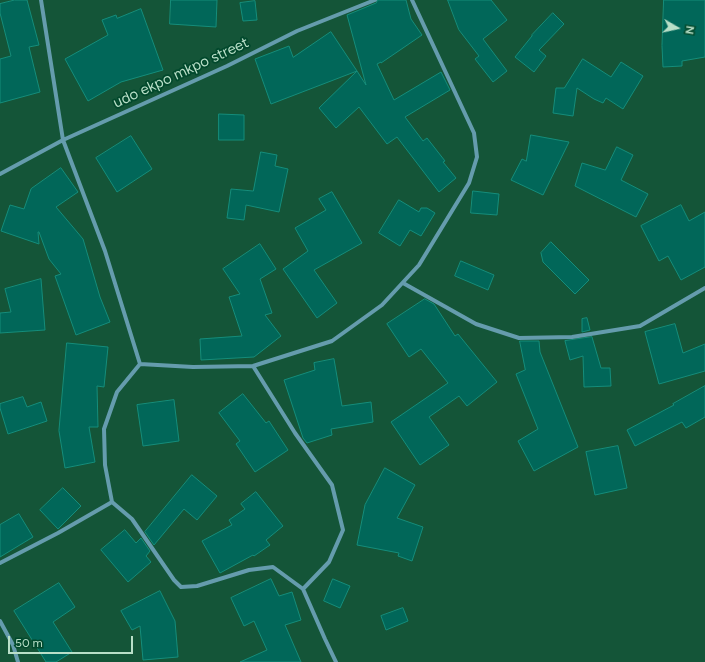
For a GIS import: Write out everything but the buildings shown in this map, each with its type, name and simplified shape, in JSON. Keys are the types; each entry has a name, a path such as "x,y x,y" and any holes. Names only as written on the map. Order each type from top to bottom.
{"street":[{"path":"42,0 63,140 105,250 140,364"},
{"name":"udo ekpo mkpo street","path":"0,174 63,140 227,66 297,31 375,0"},
{"path":"140,364 192,367 253,366 332,342 382,305 419,266 469,183 477,157 474,133 412,0"},
{"path":"403,283 476,324 519,338 572,337 640,326 705,288"},
{"path":"140,364 117,392 104,429 105,465 112,502 132,519 174,580 181,587 197,586 249,570 273,567 303,589 336,662"},
{"path":"253,366 295,433 332,486 343,530 329,562 303,589"},
{"path":"0,563 58,533 112,502"},
{"path":"0,621 13,645 18,662"}]}
